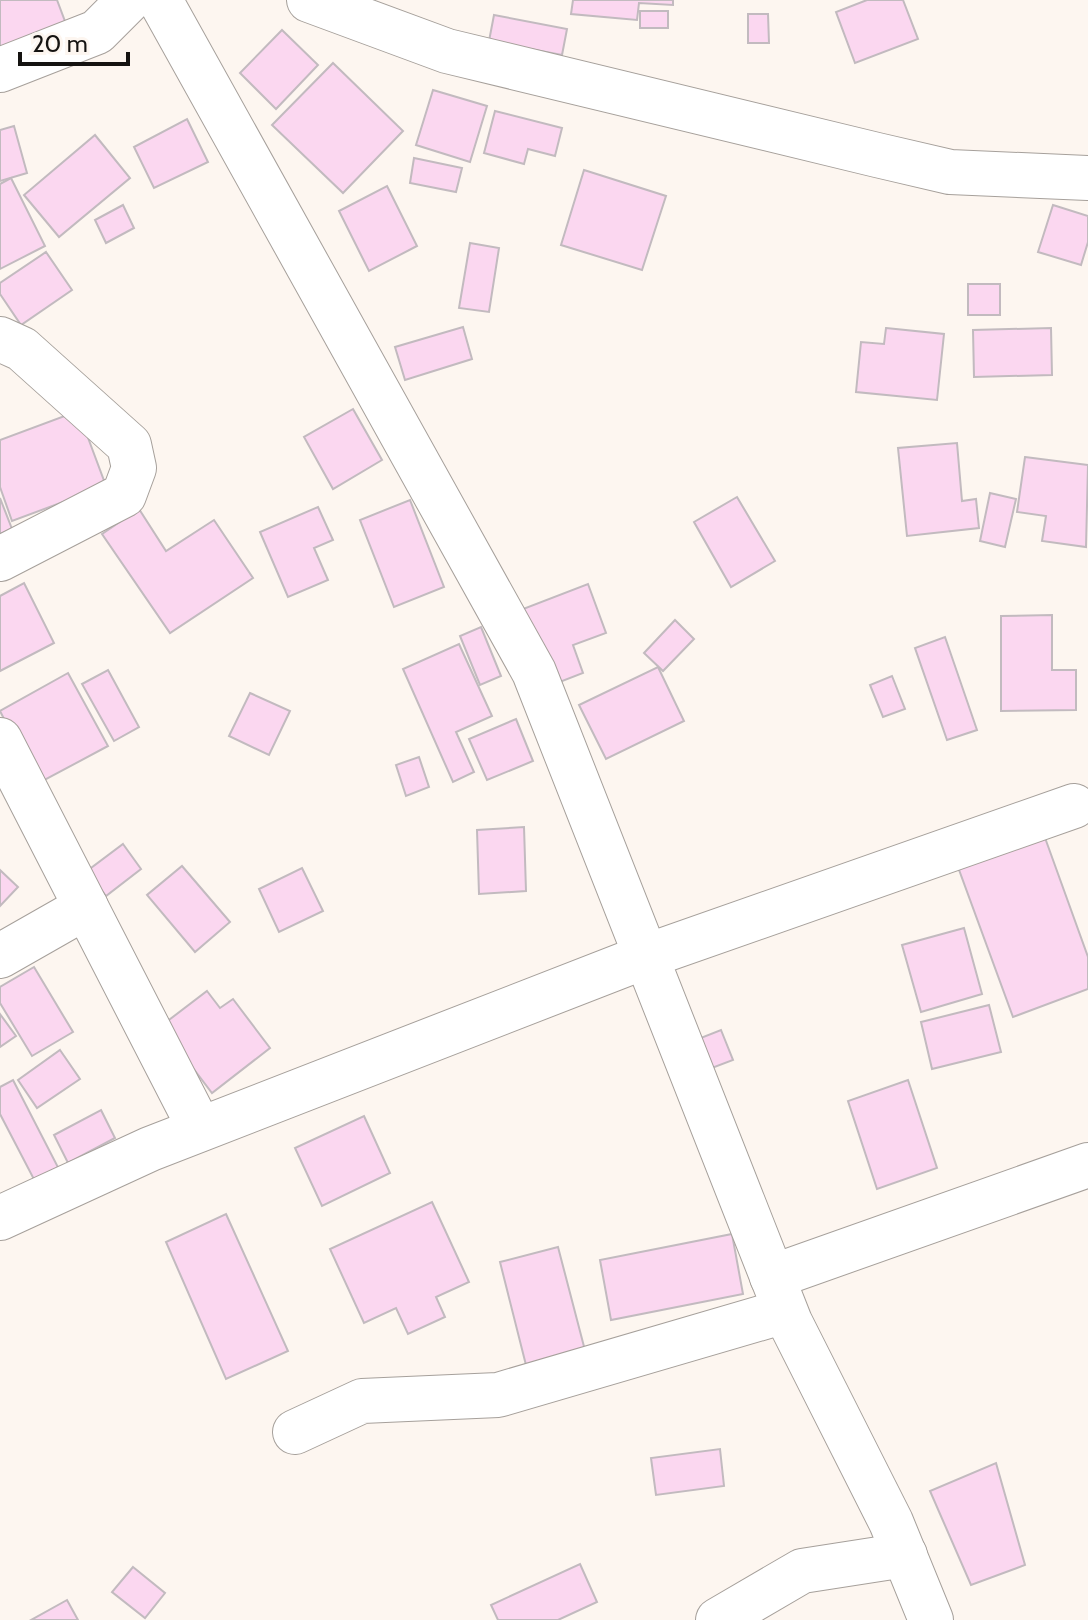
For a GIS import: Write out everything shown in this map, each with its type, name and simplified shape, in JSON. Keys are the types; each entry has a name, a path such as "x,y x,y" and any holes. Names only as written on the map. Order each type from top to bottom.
{"street":[{"path":"0,70 97,32 129,0"},
{"path":"160,0 534,672 778,1294 905,1555 931,1620"},
{"path":"309,0 447,51 892,159 950,172 1088,178"},
{"path":"0,339 22,349 129,445 134,468 124,495 0,559"},
{"path":"0,740 200,1129"},
{"path":"0,1218 200,1129 644,957 1074,806"},
{"path":"0,956 86,907"},
{"path":"295,1432 362,1401 498,1395 778,1294 1088,1165"},
{"path":"718,1620 802,1571 905,1555"}],"building":[{"path":"0,0 57,0 66,24 0,49"},
{"path":"573,0 673,0 673,5 639,3 637,20 571,14"},
{"path":"867,0 903,0 918,39 855,63 836,12"},
{"path":"640,11 668,11 668,28 640,28"},
{"path":"748,14 768,14 769,43 748,43"},
{"path":"494,15 567,29 562,55 489,41"},
{"path":"282,30 318,65 276,109 240,73"},
{"path":"333,63 403,131 343,193 272,125"},
{"path":"433,90 487,106 470,162 416,145"},
{"path":"495,111 562,128 555,156 528,149 524,164 484,153"},
{"path":"187,119 208,162 154,188 134,147"},
{"path":"14,126 27,173 0,181 0,130"},
{"path":"95,135 130,178 59,237 24,195"},
{"path":"414,158 462,168 456,192 410,183"},
{"path":"584,170 666,196 642,270 561,245"},
{"path":"11,178 45,246 0,269 0,184"},
{"path":"387,186 417,246 369,271 339,211"},
{"path":"123,205 134,228 106,243 95,220"},
{"path":"1053,205 1088,216 1088,242 1081,265 1038,252"},
{"path":"470,243 499,248 489,312 459,308"},
{"path":"46,252 72,290 21,325 0,294 0,283"},
{"path":"968,284 1000,284 1000,315 968,315"},
{"path":"463,327 472,359 405,380 395,347"},
{"path":"886,328 944,334 937,400 856,392 861,342 884,344"},
{"path":"1051,328 1052,375 974,377 973,330"},
{"path":"353,409 382,460 333,489 304,437"},
{"path":"78,411 106,486 12,521 0,487 0,440"},
{"path":"957,443 962,501 976,499 979,528 907,536 898,448"},
{"path":"1025,457 1088,465 1086,547 1042,541 1046,516 1017,512"},
{"path":"990,493 1016,499 1005,547 980,541"},
{"path":"737,497 775,561 731,587 694,522"},
{"path":"0,498 12,529 0,534"},
{"path":"410,500 444,587 394,607 360,520"},
{"path":"318,507 333,540 314,548 328,580 288,597 260,532"},
{"path":"139,509 166,551 214,520 253,578 170,633 102,534"},
{"path":"24,583 54,643 0,671 0,596"},
{"path":"588,584 606,633 573,645 583,673 552,685 523,609"},
{"path":"1052,615 1052,670 1076,670 1076,710 1001,711 1001,616"},
{"path":"675,620 694,639 663,671 644,653"},
{"path":"481,627 501,676 480,685 460,636"},
{"path":"945,637 977,730 947,740 915,648"},
{"path":"459,644 492,716 456,732 474,772 453,782 403,669"},
{"path":"658,667 684,721 606,759 579,705"},
{"path":"108,670 139,727 114,741 82,684"},
{"path":"68,673 108,746 37,784 0,711"},
{"path":"892,676 905,709 883,717 870,685"},
{"path":"250,693 290,711 269,755 229,736"},
{"path":"516,719 533,761 487,780 469,739"},
{"path":"419,757 429,787 406,796 396,765"},
{"path":"524,827 526,891 479,894 477,830"},
{"path":"1044,835 1088,957 1088,989 1013,1017 958,867"},
{"path":"123,844 141,869 106,896 87,871"},
{"path":"182,866 230,922 195,952 147,895"},
{"path":"302,868 323,911 279,932 259,889"},
{"path":"0,870 18,887 0,906"},
{"path":"964,928 982,994 921,1012 902,945"},
{"path":"34,967 73,1032 32,1056 0,1003 0,987"},
{"path":"207,991 220,1008 233,999 270,1048 212,1093 161,1026"},
{"path":"989,1005 1001,1052 932,1069 921,1022"},
{"path":"0,1014 16,1036 0,1047"},
{"path":"721,1030 733,1060 704,1071 693,1041"},
{"path":"60,1050 80,1079 37,1108 18,1080"},
{"path":"13,1080 63,1177 39,1189 0,1114 0,1087"},
{"path":"908,1080 937,1168 877,1189 848,1101"},
{"path":"101,1110 115,1138 68,1163 54,1135"},
{"path":"364,1116 390,1173 322,1206 295,1148"},
{"path":"432,1202 469,1282 436,1297 445,1317 408,1334 396,1308 364,1323 330,1249"},
{"path":"226,1214 288,1351 226,1379 166,1242"},
{"path":"732,1234 743,1294 611,1320 600,1260"},
{"path":"558,1247 587,1358 528,1373 500,1262"},
{"path":"720,1449 724,1486 656,1495 651,1458"},
{"path":"996,1463 1025,1565 971,1585 930,1491"},
{"path":"580,1564 597,1602 558,1620 498,1620 491,1605"},
{"path":"133,1567 165,1593 145,1618 112,1592"},
{"path":"67,1600 78,1620 31,1620"}]}
